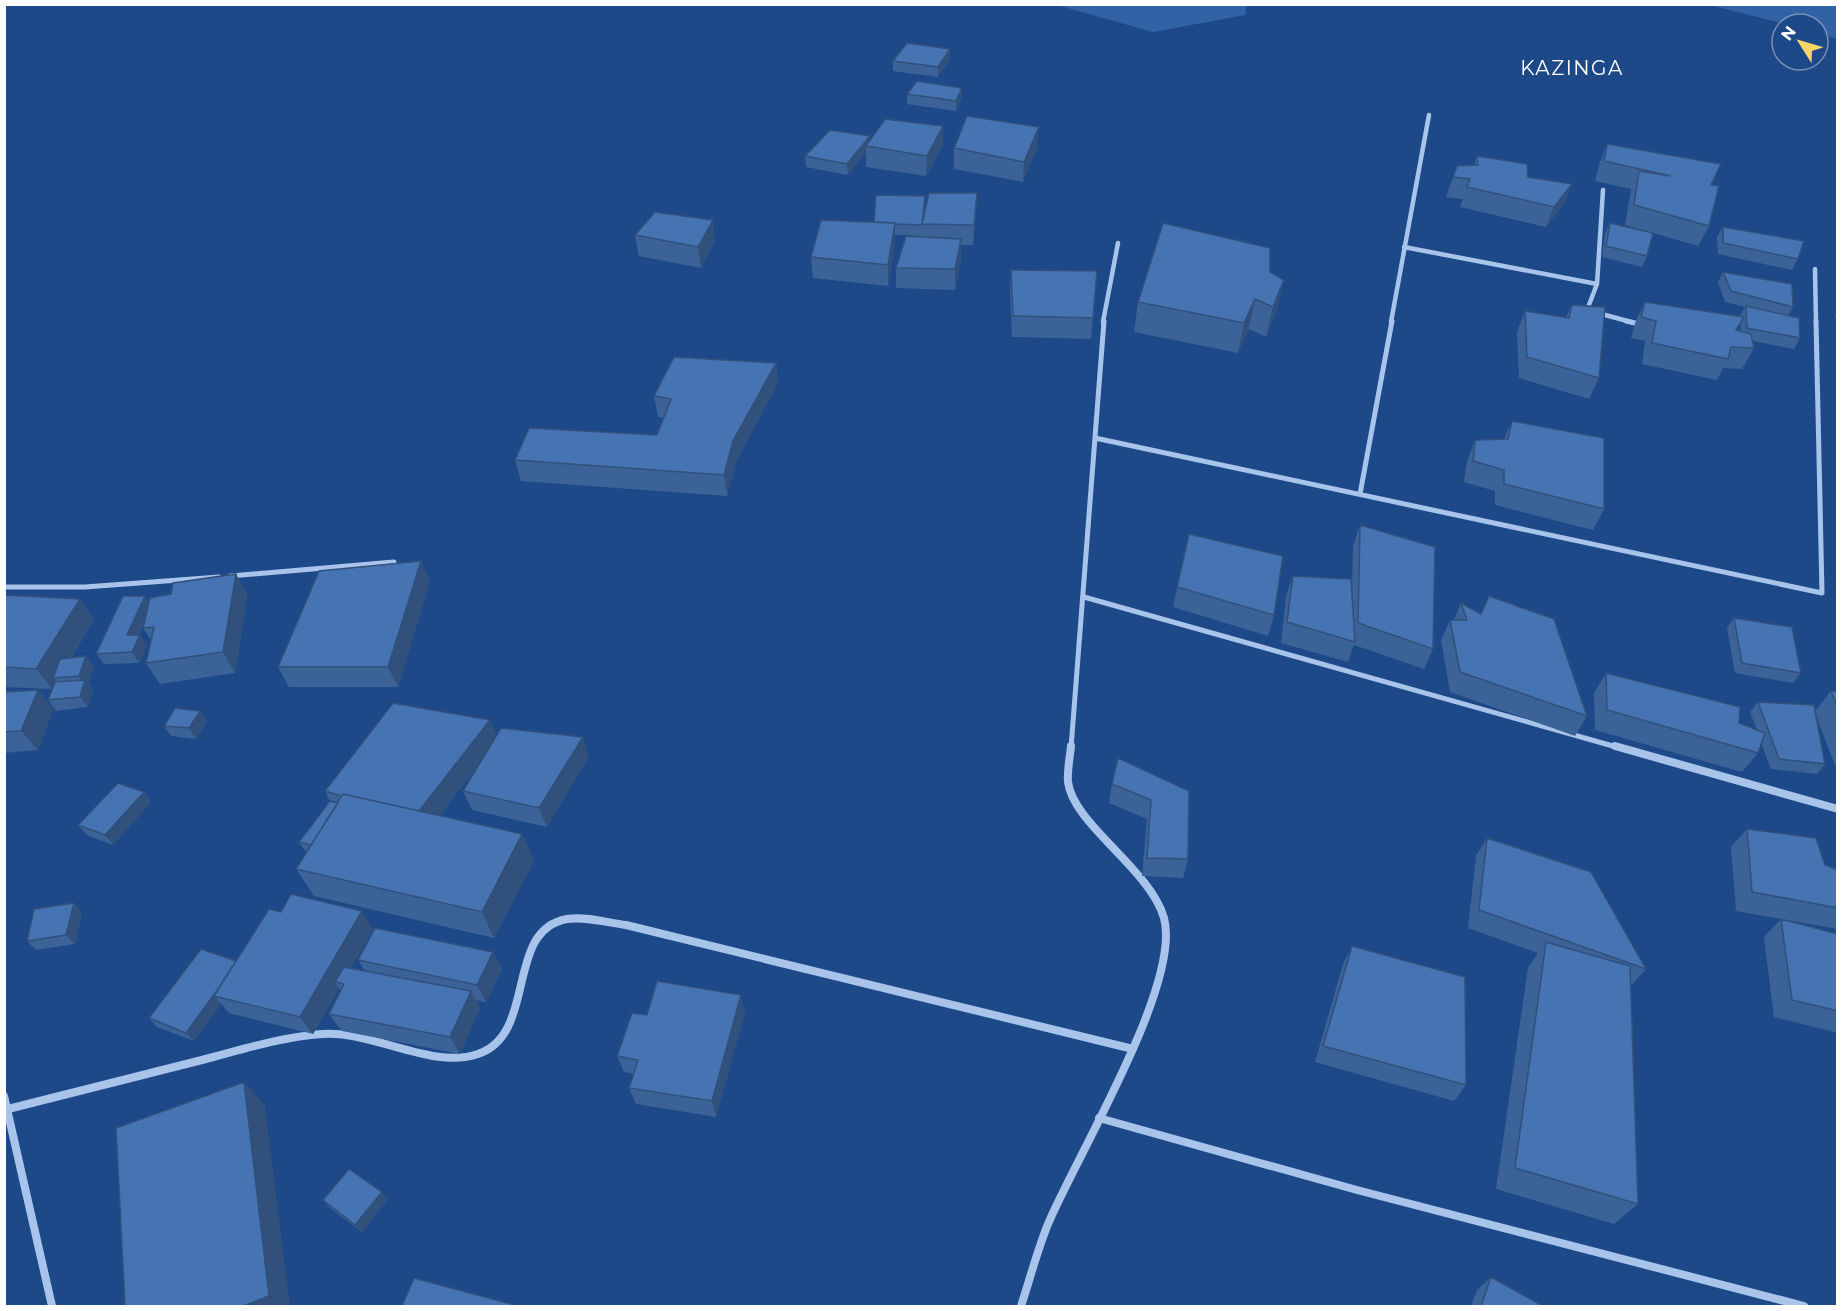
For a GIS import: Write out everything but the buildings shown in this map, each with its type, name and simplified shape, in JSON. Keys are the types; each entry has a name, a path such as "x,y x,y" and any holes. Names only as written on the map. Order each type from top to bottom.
{"street":[{"path":"1360,494 1429,115"},
{"path":"1603,190 1597,284 1587,310 1635,323"},
{"path":"1022,1306 1048,1225 1133,1048 1162,975 1167,932 1163,908 1142,876 1077,806 1068,783 1070,729 1083,597 1102,332 1118,243"},
{"path":"1404,247 1597,284"},
{"path":"1095,438 1822,593 1815,269"},
{"path":"1590,303 1593,319"},
{"path":"4,587 42,589 101,586 394,562"},
{"path":"1083,597 1838,809"},
{"path":"8,1109 296,1036 345,1034 429,1053 465,1058 489,1051 504,1039 536,939 551,924 567,919 626,925 1133,1048"},
{"path":"4,1096 52,1306"},
{"path":"1099,1118 1357,1190 1804,1306"}],"shaded area":[{"path":"1247,4 1245,15 1153,32 1057,5"},
{"path":"1710,5 1837,5 1837,39 1830,37 1830,12 1770,12 1770,20"}],"district":[{"name":"KAZINGA","path":"1572,68"}]}
